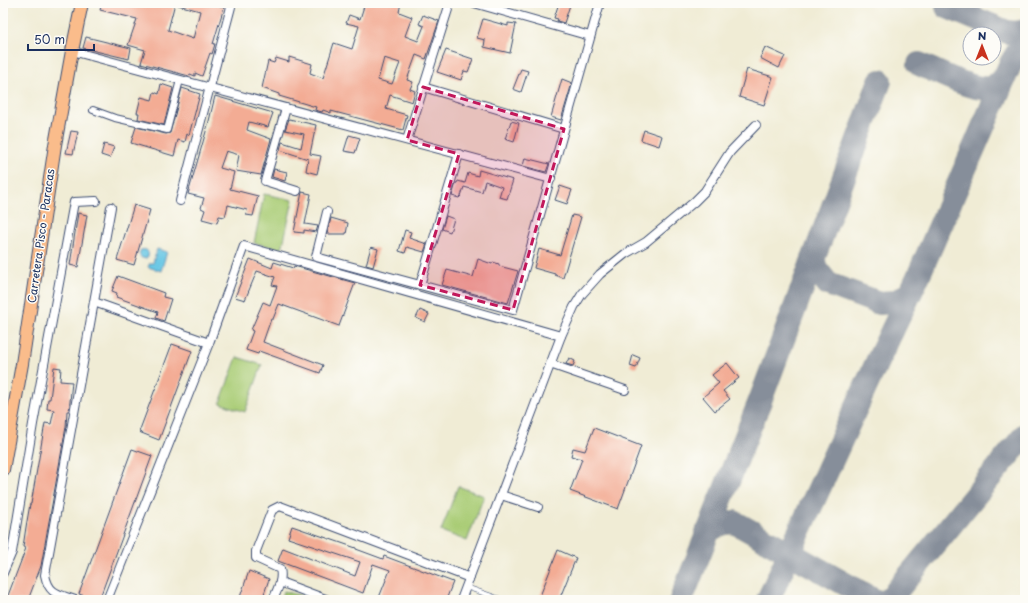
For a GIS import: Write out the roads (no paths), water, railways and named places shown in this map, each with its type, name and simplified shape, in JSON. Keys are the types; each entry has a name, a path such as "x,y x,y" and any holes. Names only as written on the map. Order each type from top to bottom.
{"main road":[{"name":"Carretera Pisco - Paracas","path":"3,470 22,364 55,145 82,3"}],"street":[{"path":"180,201 232,3"},
{"path":"407,140 450,3"},
{"path":"474,3 590,36"},
{"path":"327,212 316,256 513,310 600,3"},
{"path":"72,51 551,179"},
{"path":"93,110 115,118 167,130 180,80"},
{"path":"423,87 564,129"},
{"path":"286,108 265,181 297,190"},
{"path":"461,600 561,336 574,307 582,294 600,274 625,254 646,242 694,202 705,191 730,152 756,124"},
{"path":"420,285 459,154"},
{"path":"3,573 12,552 33,424 74,202 96,201"},
{"path":"75,600 52,591 46,584 45,576 111,207"},
{"path":"107,600 209,343 244,246 561,336"},
{"path":"94,302 209,343"},
{"path":"550,364 625,390"},
{"path":"501,495 538,507"},
{"path":"273,600 282,575 280,569 256,558 256,551 272,510 280,506 470,578"},
{"path":"280,582 328,600"}],"lane":[{"path":"466,587 502,600"}],"water":[{"path":"144,249 149,254 144,259 139,254"},
{"path":"157,249 167,252 161,271 148,267 150,263 153,263"}]}
